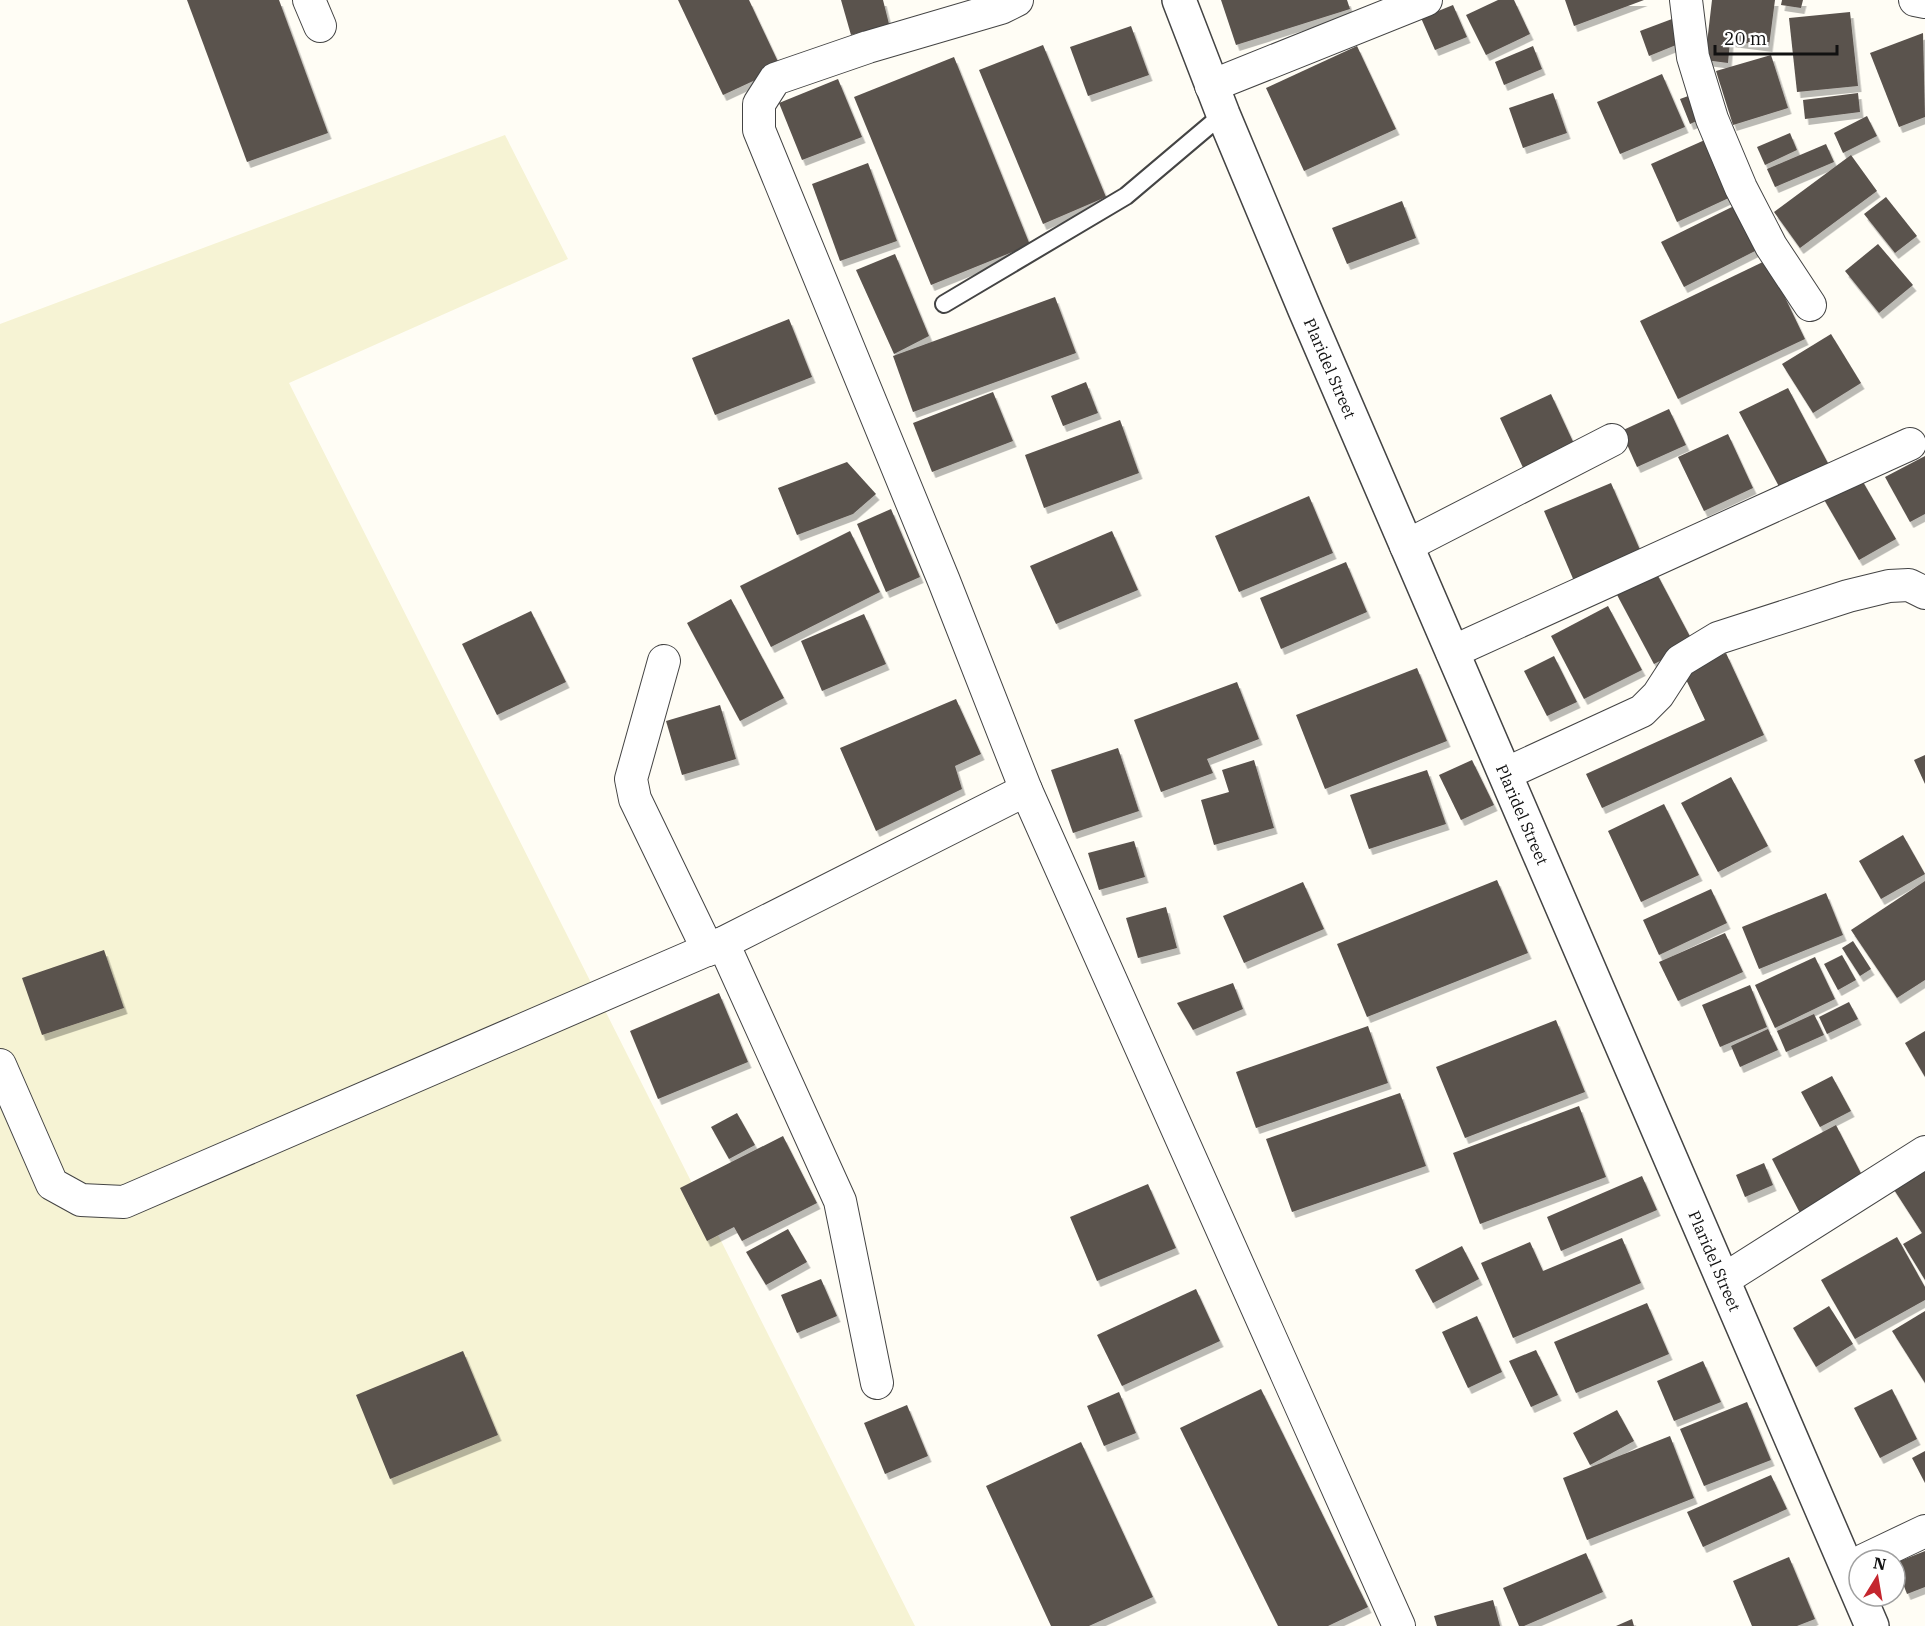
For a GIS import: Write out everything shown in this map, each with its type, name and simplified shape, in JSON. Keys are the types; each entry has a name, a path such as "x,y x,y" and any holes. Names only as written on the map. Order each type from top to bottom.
{"street":[{"path":"1017,0 1000,8 868,47 775,79 759,104 759,130 944,581 1026,790 1399,1626"},
{"name":"Plaridel Street","path":"1179,0 1217,100 1406,546 1723,1280 1850,1548"},
{"path":"1217,100 1426,0"},
{"path":"1686,0 1694,57 1712,120 1741,188 1771,246 1810,305"},
{"path":"1915,0 1925,2"},
{"path":"1406,546 1612,440"},
{"path":"1452,652 1910,444"},
{"path":"1504,774 1642,711 1658,695 1680,661 1719,638 1848,596 1889,586 1909,585 1925,593"},
{"path":"664,661 631,779 635,799 715,946 840,1201 877,1383"},
{"path":"0,1065 52,1184 81,1200 124,1202 715,946 1026,790"},
{"path":"1723,1280 1925,1152"},
{"path":"1889,1548 1925,1531"},
{"name":"Plaridel Street","path":"1868,1608 1872,1626"}],"lane":[{"path":"944,304 1126,196 1217,100"}],"shaded area":[{"path":"505,135 568,259 289,383 915,1626 0,1626 0,324"}],"building":[{"path":"187,0 279,0 328,133 247,162"},
{"path":"678,0 749,0 781,68 723,95"},
{"path":"841,0 883,0 889,24 851,35"},
{"path":"1221,0 1347,0 1350,9 1236,45"},
{"path":"1498,0 1514,0 1530,34 1486,55 1466,15"},
{"path":"1565,0 1644,0 1574,26"},
{"path":"1712,0 1775,0 1769,46 1730,41 1728,63 1705,60"},
{"path":"1782,0 1803,0 1801,8 1781,5"},
{"path":"1453,5 1467,37 1435,50 1421,18"},
{"path":"1850,12 1858,86 1797,92 1789,18"},
{"path":"1672,19 1681,43 1649,56 1640,31"},
{"path":"1131,26 1149,75 1088,96 1070,47"},
{"path":"1923,33 1925,117 1899,127 1870,53"},
{"path":"1043,45 1106,197 1043,224 979,70"},
{"path":"1357,46 1396,129 1304,171 1266,88"},
{"path":"1533,46 1542,69 1504,85 1495,62"},
{"path":"1771,55 1788,108 1733,125 1716,71"},
{"path":"954,57 1030,245 931,285 854,97"},
{"path":"1662,74 1685,127 1620,154 1597,102"},
{"path":"838,79 862,137 802,160 779,103"},
{"path":"1553,93 1567,133 1523,148 1509,108"},
{"path":"1858,93 1860,112 1805,119 1803,100"},
{"path":"1691,95 1701,119 1690,124 1680,99"},
{"path":"1867,116 1877,136 1843,153 1834,133"},
{"path":"1790,133 1797,150 1765,165 1757,147"},
{"path":"1707,139 1733,196 1677,222 1651,164"},
{"path":"1826,144 1834,162 1775,187 1767,169"},
{"path":"1851,155 1877,191 1800,248 1774,212"},
{"path":"868,163 897,241 840,261 812,184"},
{"path":"1886,197 1917,236 1895,253 1864,214"},
{"path":"1402,201 1416,238 1347,264 1332,228"},
{"path":"1738,204 1761,248 1684,287 1661,242"},
{"path":"1878,244 1913,285 1879,313 1845,271"},
{"path":"895,254 929,336 894,354 856,270"},
{"path":"1767,260 1805,339 1678,399 1640,321"},
{"path":"1055,297 1076,353 913,412 893,356"},
{"path":"789,319 812,377 715,415 692,358"},
{"path":"1831,334 1861,383 1813,413 1782,364"},
{"path":"1086,382 1098,413 1063,426 1051,396"},
{"path":"1788,388 1829,465 1781,490 1739,412"},
{"path":"993,392 1013,441 932,472 913,423"},
{"path":"1551,394 1576,448 1525,472 1500,418"},
{"path":"1669,409 1686,445 1637,467 1621,431"},
{"path":"1120,420 1139,473 1044,508 1025,455"},
{"path":"1728,434 1753,488 1704,511 1678,457"},
{"path":"1925,456 1925,514 1910,522 1885,477"},
{"path":"847,462 876,494 853,514 797,535 778,488"},
{"path":"1859,475 1896,539 1859,560 1822,496"},
{"path":"1611,483 1641,552 1574,581 1544,511"},
{"path":"1309,496 1333,553 1239,592 1215,536"},
{"path":"891,509 920,577 886,592 857,524"},
{"path":"850,531 880,592 771,647 740,586"},
{"path":"1112,531 1138,590 1056,624 1030,566"},
{"path":"1346,562 1367,612 1281,649 1260,598"},
{"path":"1656,572 1694,644 1654,664 1616,593"},
{"path":"731,599 784,698 740,721 687,623"},
{"path":"1608,606 1642,670 1584,699 1551,636"},
{"path":"531,611 566,682 497,715 462,644"},
{"path":"864,614 886,664 822,691 801,641"},
{"path":"1726,653 1764,735 1602,808 1586,774 1705,720 1683,673"},
{"path":"1554,656 1577,702 1547,716 1524,671"},
{"path":"1417,668 1447,741 1325,789 1296,715"},
{"path":"1237,682 1259,739 1207,759 1213,773 1161,792 1134,720"},
{"path":"956,699 981,754 955,766 962,789 876,831 840,748"},
{"path":"720,705 736,759 682,775 666,721"},
{"path":"1118,748 1139,811 1073,833 1051,770"},
{"path":"1925,755 1925,784 1914,760"},
{"path":"1254,760 1274,828 1214,845 1201,800 1229,792 1222,770"},
{"path":"1472,760 1494,805 1461,820 1439,775"},
{"path":"1427,770 1446,824 1369,849 1350,795"},
{"path":"1731,777 1768,846 1718,872 1681,803"},
{"path":"1664,804 1699,875 1641,902 1608,831"},
{"path":"1903,835 1925,874 1881,899 1859,861"},
{"path":"1134,841 1145,877 1099,890 1088,853"},
{"path":"1497,880 1528,953 1367,1017 1337,944"},
{"path":"1925,881 1925,980 1897,998 1851,930"},
{"path":"1303,882 1324,929 1244,963 1223,916"},
{"path":"1711,889 1727,923 1659,955 1643,920"},
{"path":"1826,893 1843,935 1759,969 1742,927"},
{"path":"1166,907 1177,948 1138,958 1126,918"},
{"path":"1725,933 1743,972 1678,1001 1659,962"},
{"path":"1853,941 1871,969 1860,976 1842,948"},
{"path":"104,950 124,1008 42,1035 22,978"},
{"path":"1842,955 1856,980 1838,990 1824,964"},
{"path":"1815,957 1835,999 1775,1028 1755,985"},
{"path":"1233,983 1243,1009 1193,1030 1177,1003"},
{"path":"1750,985 1767,1027 1720,1047 1702,1005"},
{"path":"719,993 748,1062 658,1099 630,1031"},
{"path":"1849,1002 1858,1019 1827,1034 1819,1017"},
{"path":"1814,1014 1824,1035 1786,1052 1777,1031"},
{"path":"1556,1020 1585,1092 1465,1138 1436,1067"},
{"path":"1368,1026 1388,1083 1256,1128 1236,1072"},
{"path":"1768,1029 1778,1050 1740,1067 1731,1046"},
{"path":"1925,1031 1925,1077 1905,1043"},
{"path":"1832,1076 1851,1111 1820,1127 1801,1092"},
{"path":"1400,1093 1426,1166 1292,1212 1266,1139"},
{"path":"1579,1106 1606,1177 1480,1224 1453,1153"},
{"path":"737,1113 755,1145 729,1159 711,1127"},
{"path":"1836,1125 1865,1181 1801,1215 1772,1159"},
{"path":"783,1136 817,1203 742,1241 734,1227 707,1241 680,1188"},
{"path":"1764,1163 1773,1185 1745,1197 1736,1175"},
{"path":"1925,1163 1925,1280 1903,1244 1922,1233 1891,1185"},
{"path":"1642,1176 1657,1210 1561,1251 1547,1217"},
{"path":"1148,1184 1176,1248 1097,1281 1070,1217"},
{"path":"788,1229 807,1262 766,1285 746,1252"},
{"path":"1897,1237 1925,1287 1925,1300 1855,1339 1821,1280"},
{"path":"1622,1238 1641,1283 1513,1338 1481,1263 1530,1242 1543,1271"},
{"path":"1462,1246 1479,1279 1433,1303 1415,1270"},
{"path":"821,1279 837,1316 797,1333 781,1295"},
{"path":"1196,1289 1220,1341 1122,1386 1097,1335"},
{"path":"1647,1303 1669,1354 1576,1393 1554,1342"},
{"path":"1829,1306 1853,1344 1816,1367 1793,1328"},
{"path":"1925,1311 1925,1383 1892,1331"},
{"path":"1477,1316 1502,1372 1468,1388 1442,1332"},
{"path":"1536,1350 1558,1395 1531,1407 1509,1361"},
{"path":"463,1351 498,1435 390,1479 356,1395"},
{"path":"1703,1361 1721,1402 1674,1421 1657,1381"},
{"path":"1261,1389 1368,1607 1328,1626 1278,1626 1180,1428"},
{"path":"1892,1389 1917,1439 1880,1458 1854,1408"},
{"path":"1119,1392 1136,1433 1104,1446 1087,1406"},
{"path":"1747,1402 1771,1460 1704,1486 1680,1429"},
{"path":"907,1405 928,1456 885,1474 864,1423"},
{"path":"1617,1410 1634,1441 1590,1465 1573,1433"},
{"path":"1670,1436 1694,1498 1587,1540 1563,1478"},
{"path":"1081,1442 1153,1597 1089,1626 1051,1626 986,1486"},
{"path":"1925,1451 1925,1483 1912,1458"},
{"path":"1771,1475 1787,1509 1703,1547 1687,1512"},
{"path":"1925,1551 1925,1587 1907,1594 1907,1558"},
{"path":"1586,1553 1603,1592 1524,1626 1519,1626 1503,1588"},
{"path":"1789,1557 1815,1619 1797,1626 1752,1626 1733,1581"},
{"path":"1493,1600 1500,1626 1437,1626 1434,1616"},
{"path":"1632,1619 1634,1626 1616,1626"}]}
